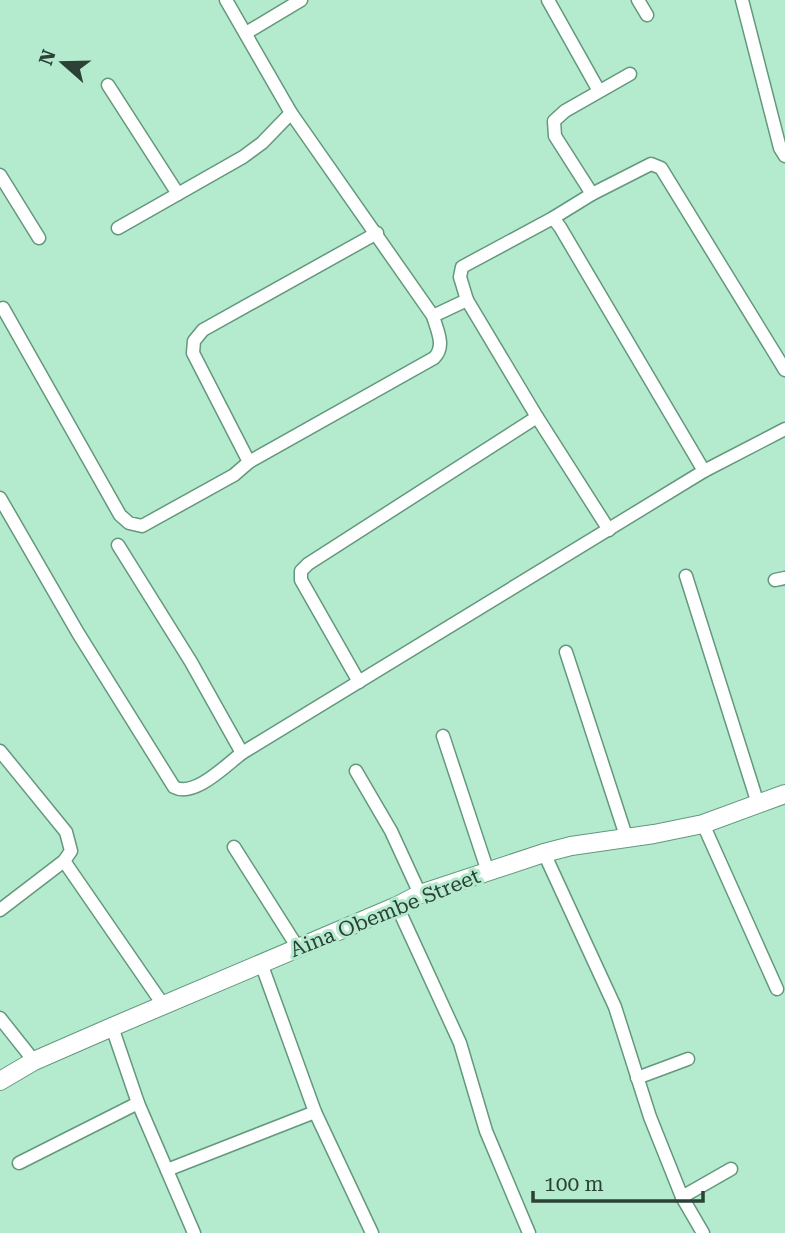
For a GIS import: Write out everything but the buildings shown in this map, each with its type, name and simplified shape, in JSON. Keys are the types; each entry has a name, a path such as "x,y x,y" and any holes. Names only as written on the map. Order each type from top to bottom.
{"street":[{"path":"3,308 120,514 129,523 142,526 234,475 249,462 438,354 441,343 433,316 291,113 226,0"},
{"path":"246,33 301,0"},
{"path":"548,0 599,91"},
{"path":"638,0 647,15"},
{"path":"742,0 780,148 785,156"},
{"path":"592,194 555,135 553,126 557,117 565,111 630,74"},
{"path":"108,85 178,194"},
{"path":"118,228 262,143 291,113"},
{"path":"609,530 467,300 460,277 462,267 651,164 661,168 785,370"},
{"path":"0,174 39,238"},
{"path":"553,218 704,471"},
{"path":"249,462 193,353 194,341 204,330 377,233"},
{"path":"433,316 467,300"},
{"path":"359,682 301,580 301,571 537,417"},
{"path":"0,498 78,633 174,788 182,792 193,790 242,753 704,471 785,429"},
{"path":"118,545 191,662 242,753"},
{"path":"686,576 758,804"},
{"path":"566,652 626,836"},
{"path":"443,736 488,872"},
{"path":"0,751 66,832 71,851 64,861 0,910"},
{"path":"356,771 391,831 420,894"},
{"name":"Aina Obembe Street","path":"0,1081 34,1061 420,894 571,845 654,834 702,824 785,793"},
{"path":"702,824 777,989"},
{"path":"234,847 298,948"},
{"path":"544,853 615,1007 637,1078 682,1197 703,1233"},
{"path":"64,861 164,1006"},
{"path":"397,906 460,1043 486,1130 529,1233"},
{"path":"261,963 315,1112 372,1233"},
{"path":"0,1018 34,1061"},
{"path":"112,1027 138,1103 194,1233"},
{"path":"637,1078 688,1059"},
{"path":"19,1163 138,1103"},
{"path":"167,1170 315,1112"},
{"path":"682,1197 731,1169"}]}
